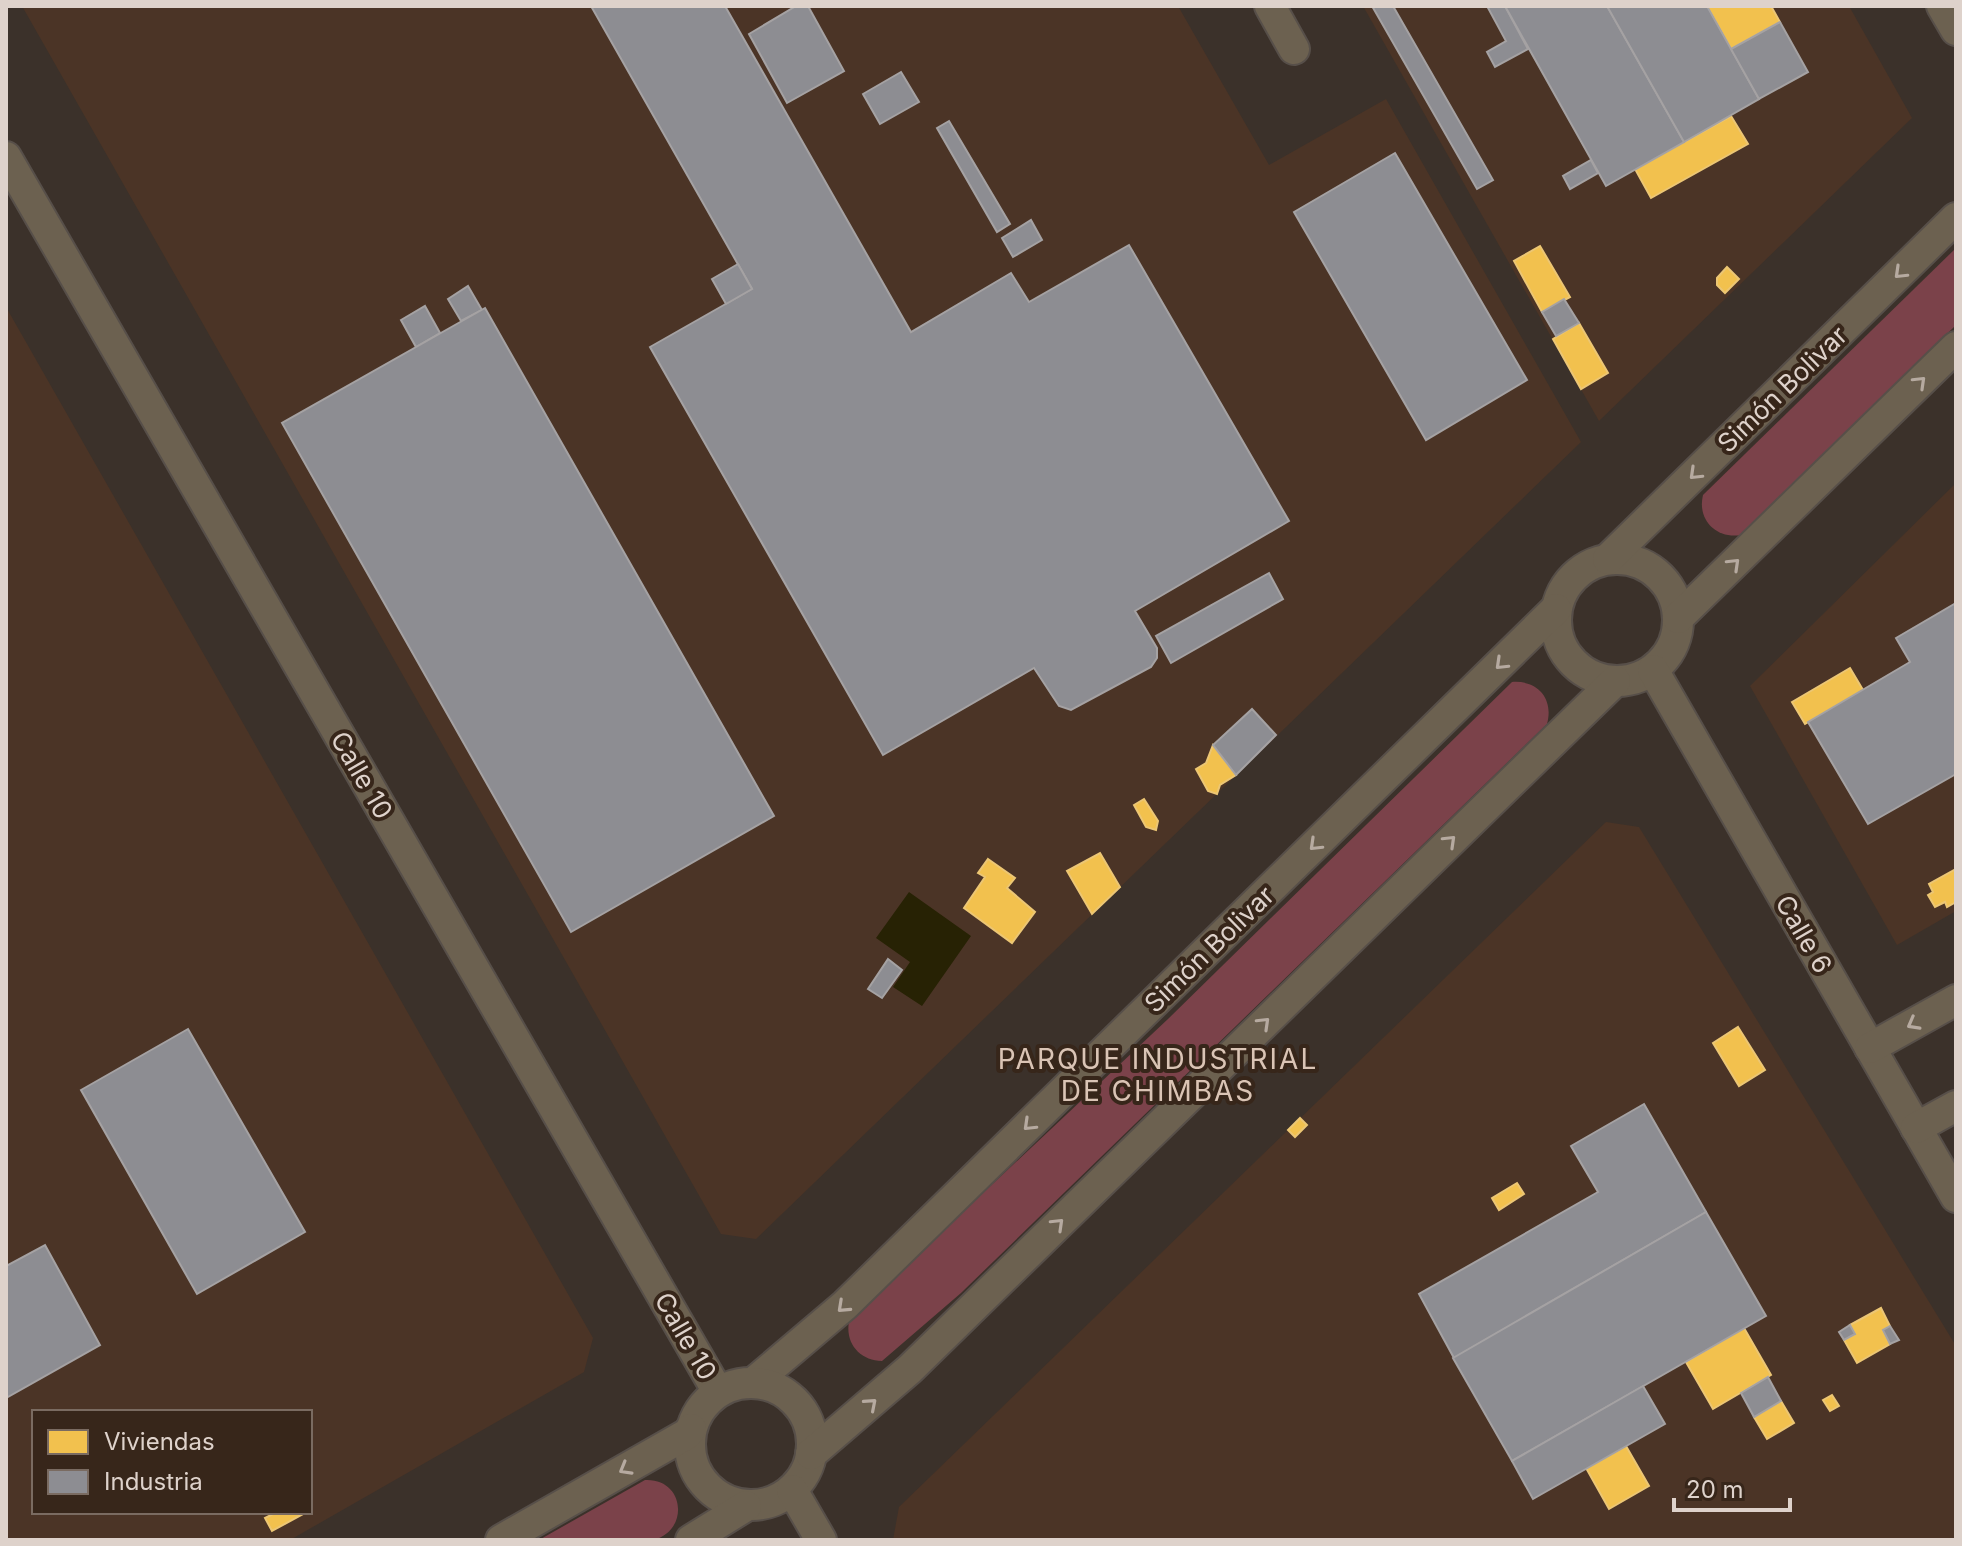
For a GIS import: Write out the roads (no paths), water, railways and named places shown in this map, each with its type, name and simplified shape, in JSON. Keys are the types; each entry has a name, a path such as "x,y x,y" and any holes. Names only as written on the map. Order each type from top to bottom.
{"street":[{"path":"1270,6 1294,49"},
{"path":"1942,6 1956,30"},
{"name":"Calle 10","path":"6,157 718,1392"},
{"name":"Simón Bolivar","path":"1608,559 1956,218"},
{"path":"1678,618 1956,347"},
{"path":"1608,559 1642,563 1656,573 1668,585 1676,601 1678,618 1672,647 1653,670 1641,676 1615,681 1597,678 1582,670 1560,644 1556,627 1556,609 1569,581 1593,563 1608,559"},
{"name":"Simón Bolivar","path":"753,1383 845,1305 1556,609"},
{"name":"Calle 6","path":"1653,670 1956,1197"},
{"path":"811,1454 910,1369 1615,681"},
{"path":"1870,1048 1956,1000"},
{"path":"1916,1128 1956,1106"},
{"path":"501,1540 687,1434 701,1408 718,1392 741,1383 773,1387 791,1398 804,1414 811,1434 811,1454 805,1473 792,1490 763,1505 746,1506 725,1500 708,1488 695,1470 690,1450 691,1429"},
{"path":"792,1490 821,1540"},
{"path":"691,1540 746,1506"}],"district":[{"name":"PARQUE INDUSTRIAL DE CHIMBAS","path":"1158,1075"}]}
